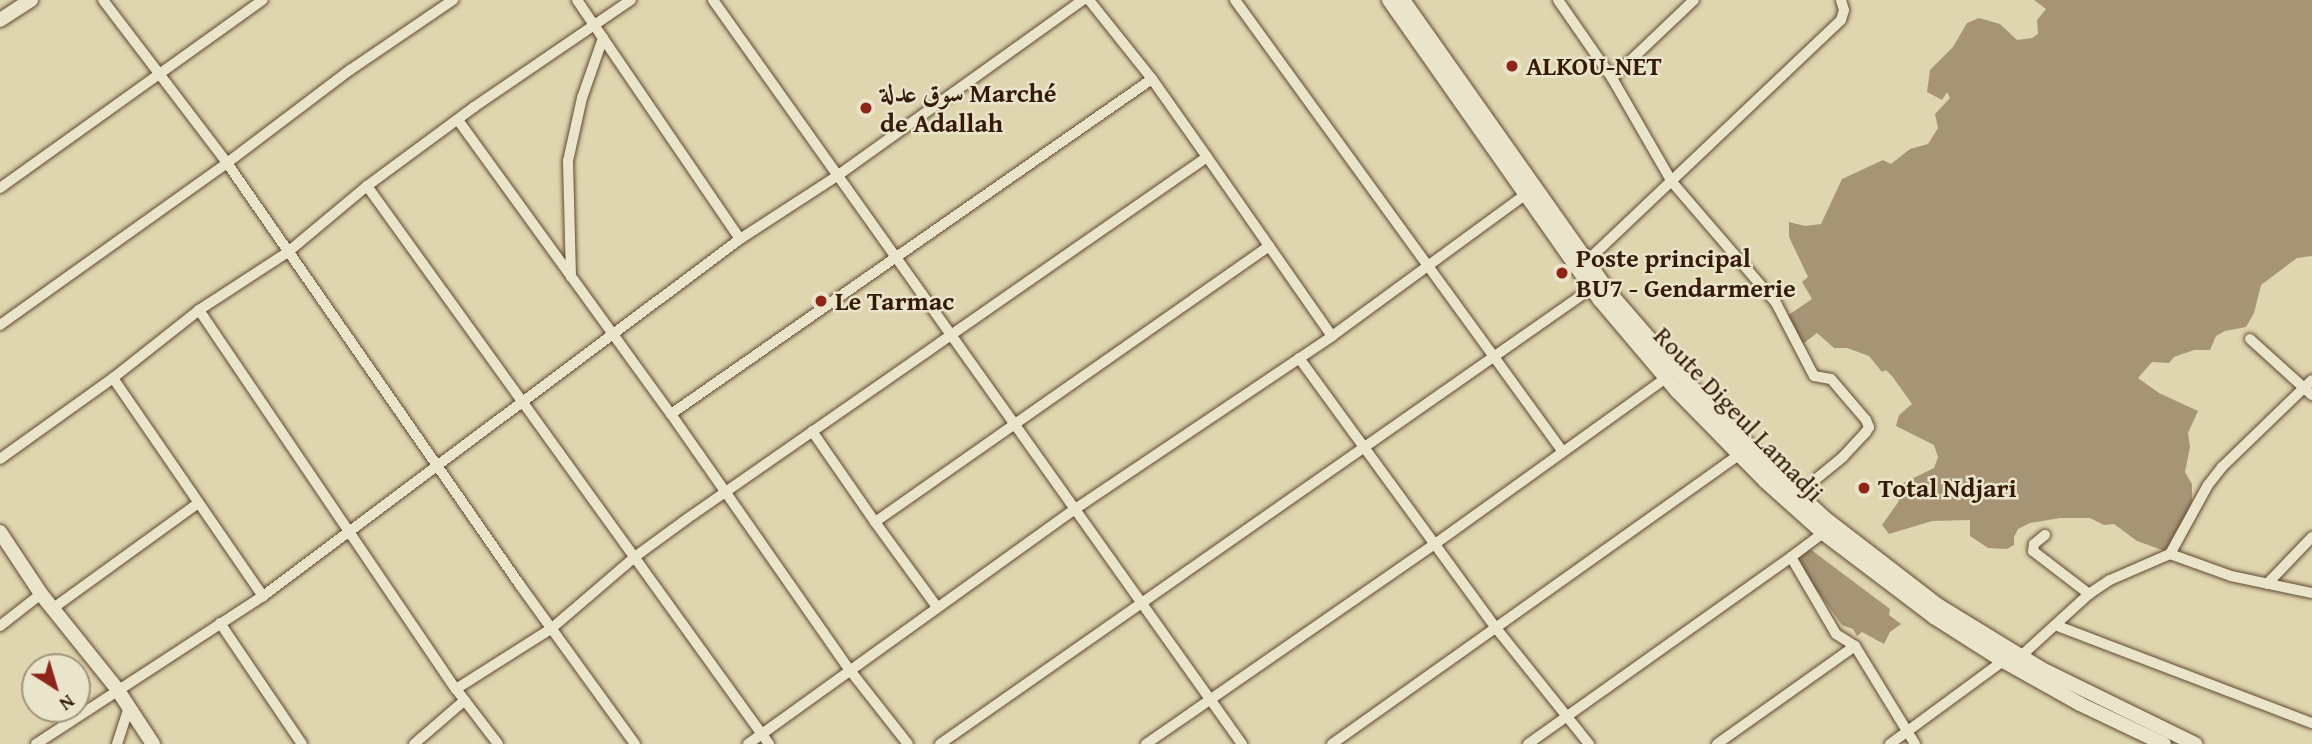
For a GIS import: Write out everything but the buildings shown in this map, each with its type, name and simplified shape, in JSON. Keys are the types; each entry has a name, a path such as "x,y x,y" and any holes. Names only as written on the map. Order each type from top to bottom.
{"main road":[{"path":"0,20 31,0"},
{"name":"Route Digeul Lamadji","path":"1389,0 1530,191 1592,288 1666,378 1739,455 1823,533 1888,585 2003,661 2080,704 2164,744"},
{"path":"1403,0 1530,191 1639,328 1743,442 1816,510 1907,583 2021,656 2086,692 2195,744"},
{"path":"0,532 41,594 117,690 153,744"}],"street":[{"path":"103,0 227,163 437,466 635,744"},
{"path":"0,188 263,0"},
{"path":"0,325 227,163 350,70 453,0"},
{"path":"577,0 740,239"},
{"path":"0,459 113,378 199,310 288,252 367,186 631,0"},
{"path":"713,0 895,258 1017,423 1242,744"},
{"path":"36,744 262,596 740,239 837,176 1083,0"},
{"path":"1089,0 1152,79 1332,336"},
{"path":"1235,0 1563,452"},
{"path":"1558,0 1612,78 1672,182 1776,303 1814,376 1831,379 1867,421 1869,427 1866,432 1843,457 1817,478"},
{"path":"1612,78 1694,0"},
{"path":"1587,261 1841,20 1844,10 1841,0"},
{"path":"571,279 568,161 582,97 603,38"},
{"path":"671,414 1152,79"},
{"path":"458,120 671,414 724,494 849,670 908,744"},
{"path":"456,689 552,628 636,556 950,333 1207,157"},
{"path":"367,186 769,744"},
{"path":"748,744 1075,509 1332,336 1530,191"},
{"path":"875,522 1269,246"},
{"path":"940,744 1592,288"},
{"path":"199,310 456,689 498,744"},
{"path":"2021,656 2089,594 2110,580 2170,554 2222,467 2309,388 2250,339"},
{"path":"1299,358 1496,628 1590,744"},
{"path":"113,378 262,596"},
{"path":"1146,744 1435,544 1666,378"},
{"path":"812,430 937,607"},
{"path":"1332,744 1739,455"},
{"path":"52,609 197,504"},
{"path":"1528,744 1823,533"},
{"path":"2045,535 2034,544 2033,551 2089,594"},
{"path":"2267,584 2312,537"},
{"path":"2170,554 2231,576 2312,593"},
{"path":"1791,557 1836,634 1855,646 1915,744"},
{"path":"0,625 41,594"},
{"path":"220,623 302,744"},
{"path":"2055,625 2312,723"},
{"path":"1717,744 1855,646"},
{"path":"1890,744 2003,661"},
{"path":"414,744 465,700"},
{"path":"117,744 129,707"}],"shaded area":[{"path":"2034,0 2312,0 2312,256 2297,258 2261,285 2254,313 2246,327 2225,331 2216,336 2210,350 2194,350 2174,357 2169,363 2152,362 2138,378 2159,393 2198,411 2188,433 2190,447 2185,472 2192,484 2192,501 2184,521 2165,551 2137,541 2114,524 2104,525 2090,518 2060,518 2030,523 2018,529 2014,545 2007,549 1988,548 1970,536 1970,520 1932,521 1889,534 1882,525 1899,501 1891,489 1934,468 1938,457 1934,445 1896,426 1899,415 1912,404 1886,370 1882,372 1869,356 1847,348 1834,348 1817,333 1803,344 1797,339 1796,329 1787,316 1812,299 1802,282 1808,277 1789,237 1789,222 1805,226 1821,224 1842,179 1883,160 1891,164 1910,149 1928,144 1938,128 1935,114 1950,98 1947,92 1942,100 1927,92 1930,70 1953,47 1967,23 1979,18 2000,24 2017,40 2032,38 2038,34 2037,20 2046,9"},
{"path":"1810,549 1890,609 1889,615 1901,624 1890,632 1884,644 1862,632 1857,636 1853,629 1842,625 1795,560"}],"place":[{"name":"ALKOU-NET","path":"1512,66"},
{"name":"سوق عدلة Marché de Adallah","path":"866,108"},
{"name":"Poste principal BU7 - Gendarmerie","path":"1562,273"},
{"name":"Le Tarmac","path":"821,301"},
{"name":"Total Ndjari","path":"1864,488"}]}
